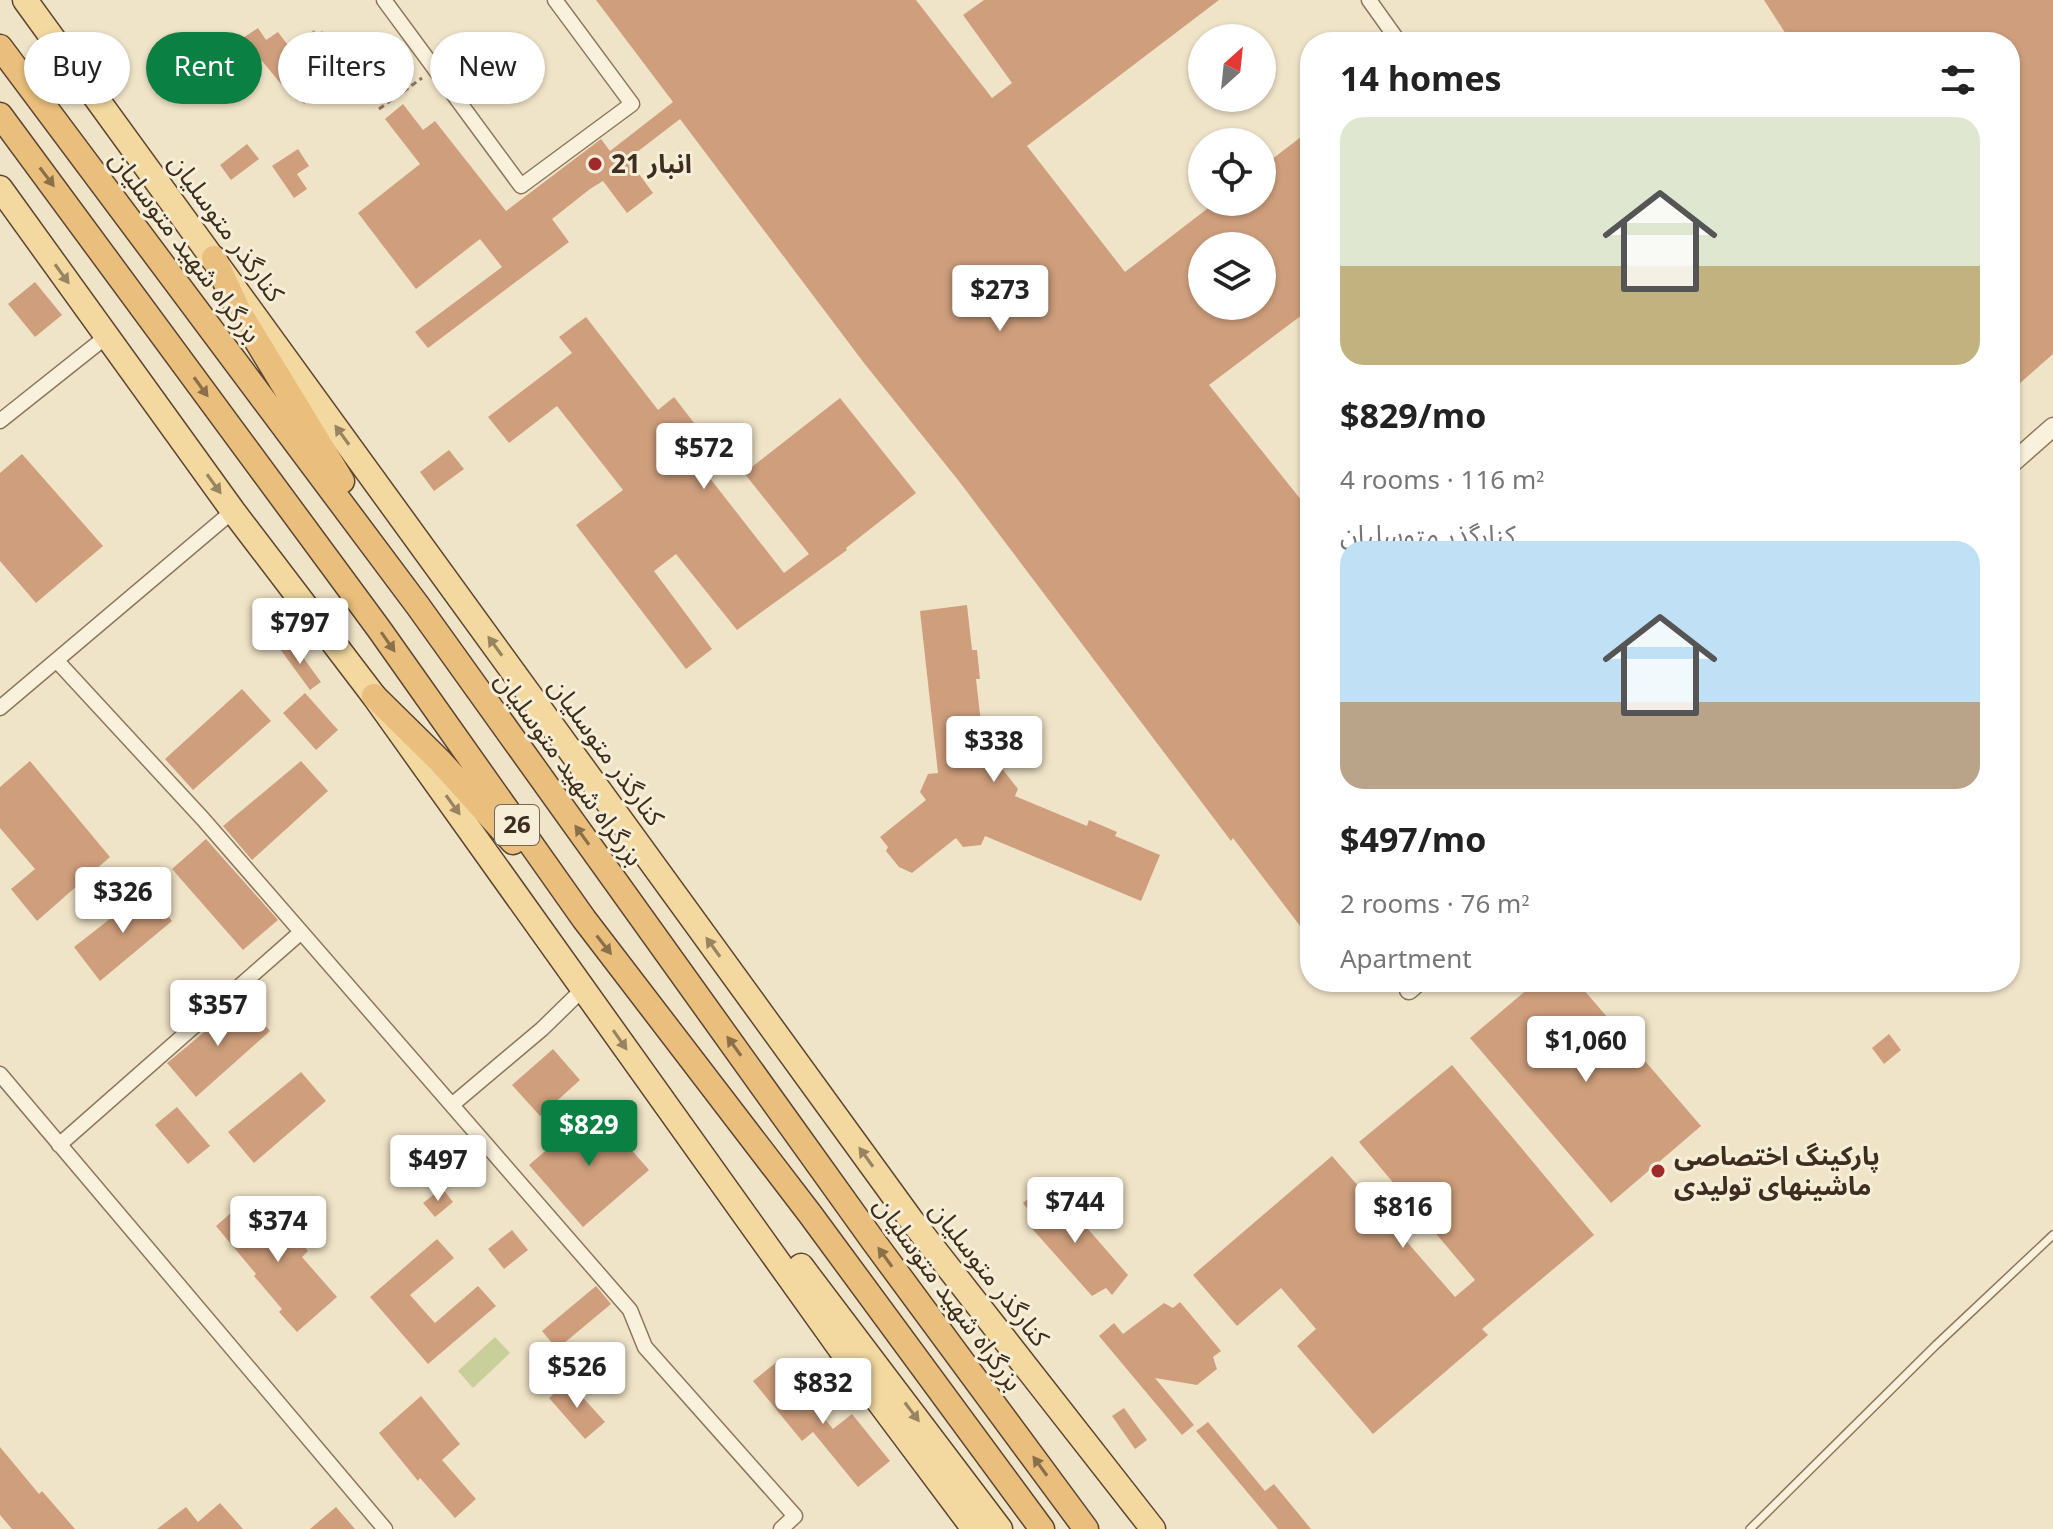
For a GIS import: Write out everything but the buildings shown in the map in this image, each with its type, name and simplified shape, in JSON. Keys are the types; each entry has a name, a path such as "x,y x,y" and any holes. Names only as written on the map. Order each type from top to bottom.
{"highway":[{"name":"بزرگراه شهید متوسلیان","path":"0,47 418,606 874,1242 1086,1529"},
{"name":"26","path":"0,115 379,629 584,919 810,1214 1042,1529"},
{"path":"214,258 239,312 418,606"},
{"path":"374,696 440,761 584,919"}],"main road":[{"name":"کنارگذر متوسلیان","path":"25,0 925,1239 1153,1529"},
{"path":"0,188 233,511 374,696 686,1135 974,1529"},
{"path":"686,1135 756,1208 1000,1529"},
{"path":"925,1239 1010,1364 1132,1529"}],"street":[{"path":"384,0 430,63"},
{"path":"460,104 521,186 632,104 555,0"},
{"path":"1369,0 1392,32"},
{"path":"0,421 107,336"},
{"path":"2020,456 2053,427"},
{"path":"0,708 233,511"},
{"path":"57,661 203,819 630,1310 645,1347 795,1516 781,1529"},
{"path":"59,1145 300,933"},
{"path":"453,1104 542,1029 584,988"},
{"path":"0,1074 385,1529"}],"lane":[{"path":"1750,1529 1936,1345 2053,1235"}],"path":[{"path":"379,109 430,72"}],"green space":[{"path":"495,1337 510,1353 473,1388 458,1371"}],"place":[{"name":"انبار 21","path":"595,164"},
{"name":"پارکینگ اختصاصی ماشینهای تولیدی","path":"1658,1171"}]}
